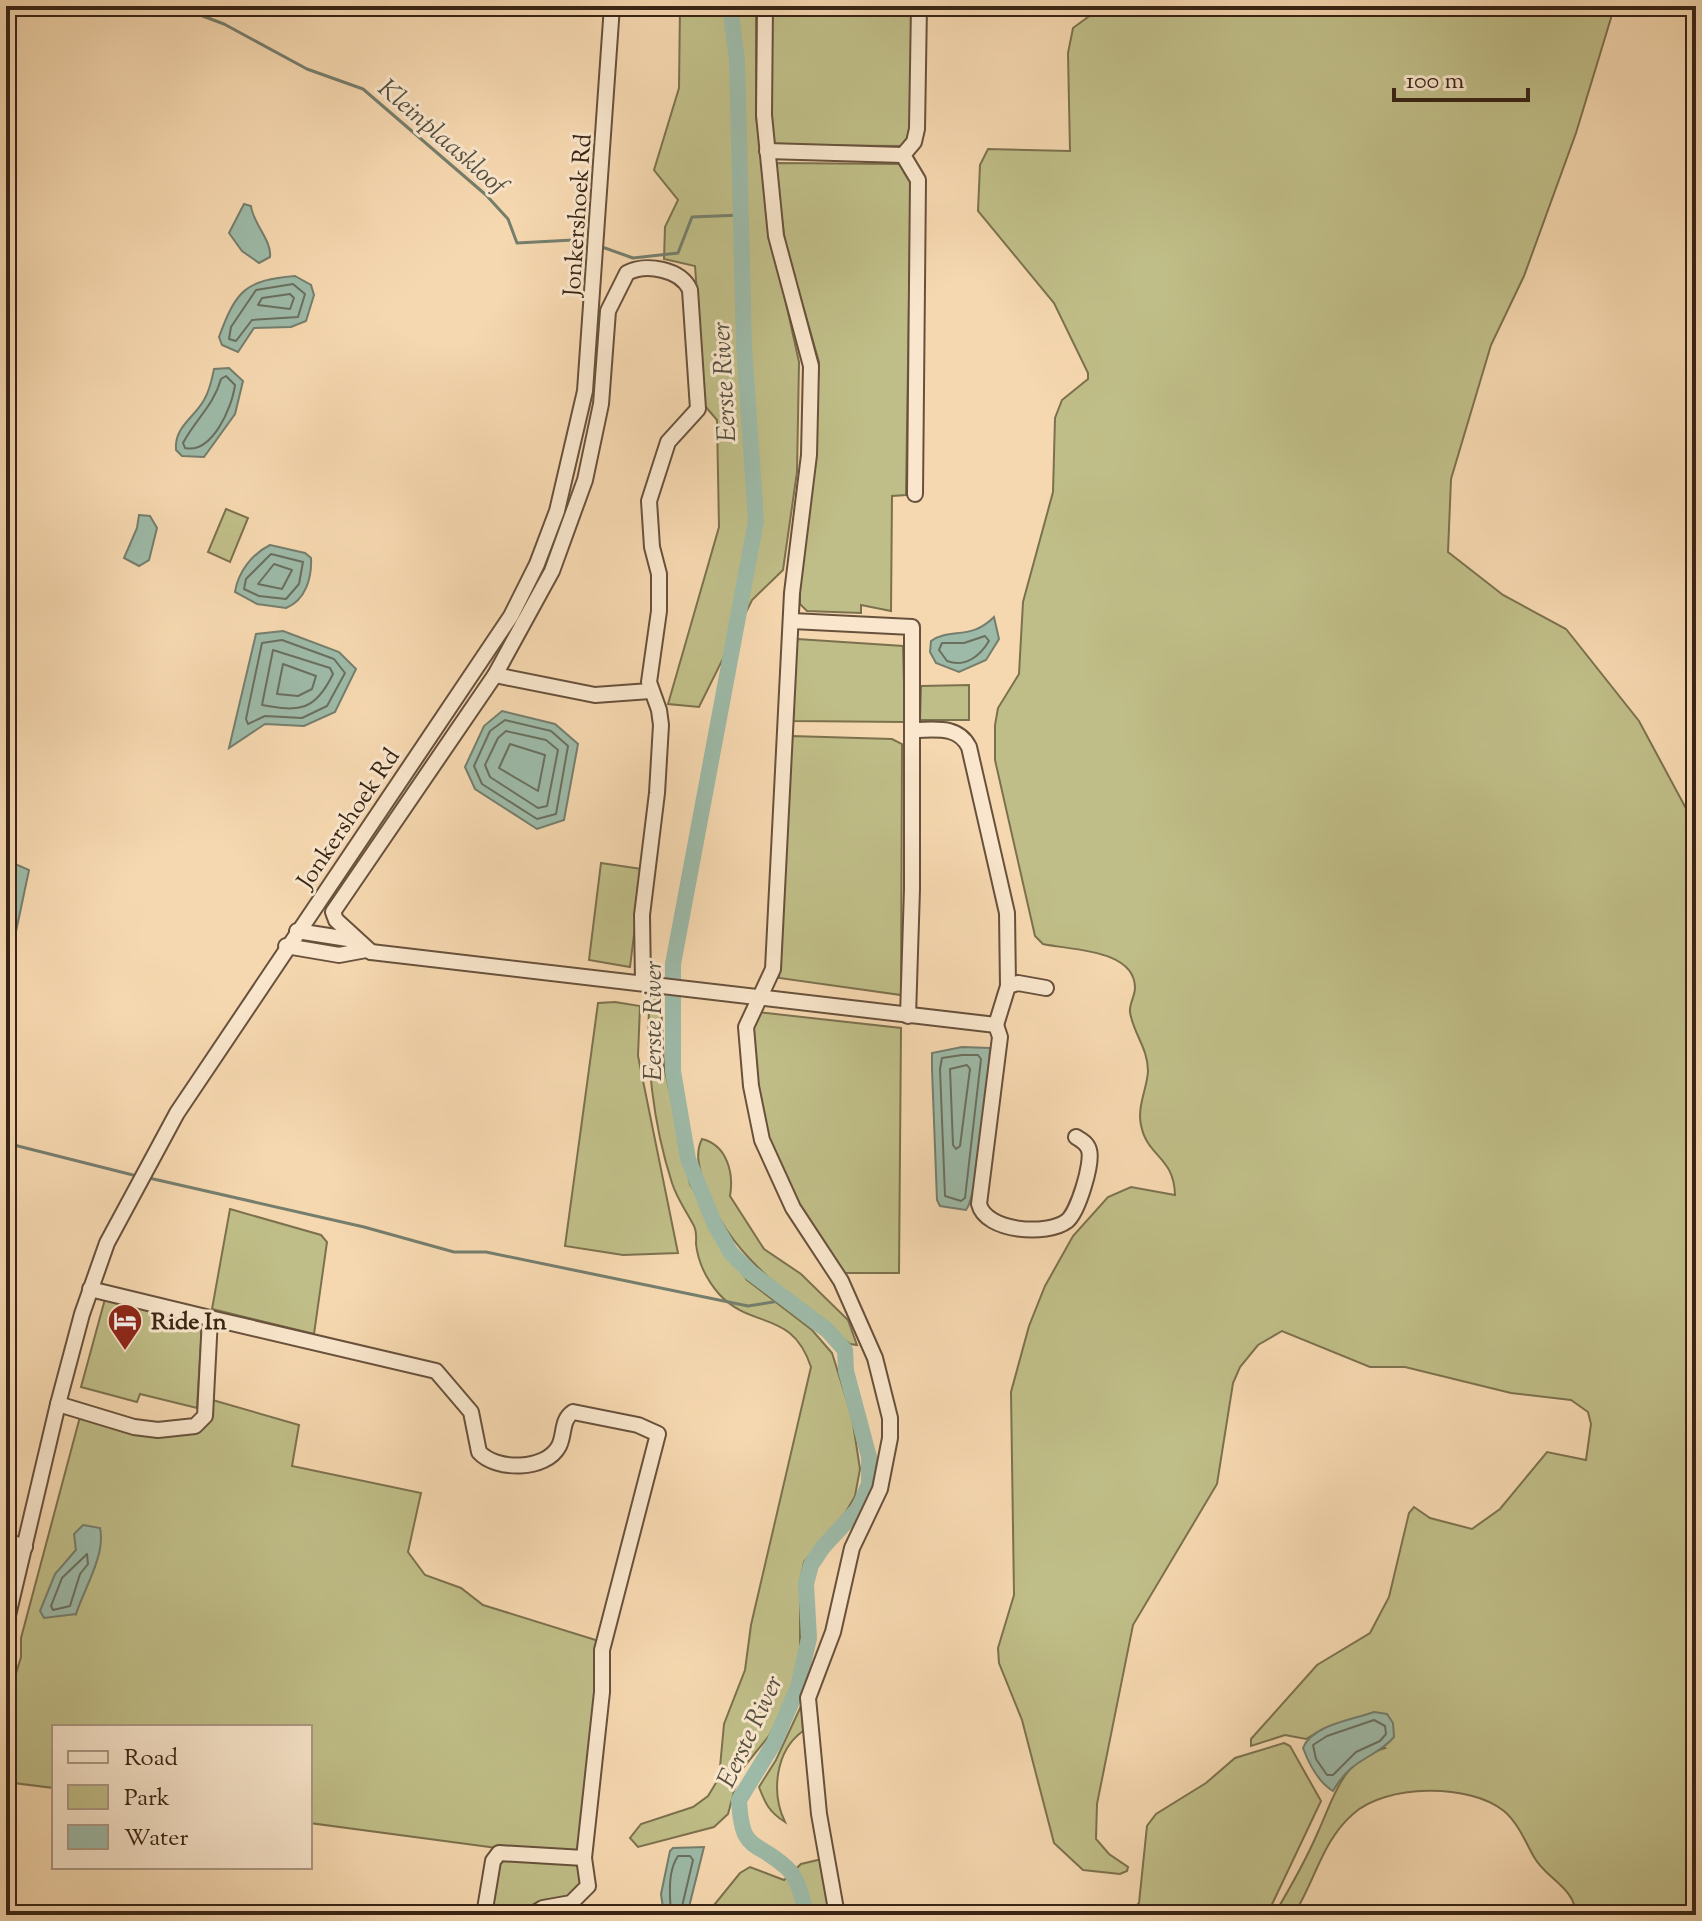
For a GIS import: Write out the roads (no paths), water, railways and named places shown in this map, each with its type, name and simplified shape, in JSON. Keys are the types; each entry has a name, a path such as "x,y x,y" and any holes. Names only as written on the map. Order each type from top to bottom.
{"street":[{"name":"Jonkershoek Rd","path":"6,1624 58,1404 90,1289 107,1243 177,1113 286,946 511,616 537,564 557,511 570,466 590,352 612,6"},
{"path":"765,6 767,151 776,236 811,366 809,455 795,553 773,969 757,998 746,1034 751,1086 762,1140 793,1208 847,1294 875,1358 890,1418 890,1438 880,1489 852,1548 833,1632 808,1698 819,1814 837,1915"},
{"path":"903,155 914,142 917,129 919,6"},
{"path":"767,151 903,155"},
{"path":"903,155 918,180 915,494"},
{"path":"368,951 336,920 333,912 464,714 495,675 552,571 577,505 601,404 610,305 627,273 634,269 656,270 678,275 690,290 698,409 668,442 649,501 659,586 650,691 659,710 661,725 657,793 642,915 649,984"},
{"path":"792,621 912,627 914,730 908,1016"},
{"path":"495,675 595,695 650,691"},
{"path":"914,730 950,730 962,736 969,747 1007,913 1008,986 996,1025 1000,1037 979,1204 986,1219 997,1225 1049,1228 1072,1217 1078,1207 1090,1153 1086,1144 1076,1137"},
{"path":"297,931 348,939 368,951"},
{"path":"286,946 339,955 368,951 996,1025"},
{"path":"1008,986 1018,983 1046,988"},
{"path":"90,1289 436,1371 471,1412 479,1452 498,1464 513,1466 548,1456 560,1445 565,1421 573,1412 585,1412 657,1431 602,1650 602,1692 584,1858 588,1886 578,1899 531,1915"},
{"path":"58,1404 146,1429 201,1424 208,1381 210,1318"},
{"path":"6,1541 25,1547"},
{"path":"484,1915 493,1861 499,1853 584,1858"}],"water":[{"path":"244,204 251,206 270,251 270,257 259,263 242,251 229,233"},
{"path":"295,276 311,285 314,295 306,321 291,327 254,328 238,352 222,345 219,337 225,321 245,290 265,281"},
{"path":"229,368 243,381 235,414 204,457 182,456 176,450 181,429 204,400 214,369"},
{"path":"139,515 150,516 157,528 149,560 139,566 124,558"},
{"path":"270,545 305,553 311,558 303,594 286,608 257,604 235,592 247,564"},
{"path":"994,617 999,639 986,660 959,672 936,663 930,652 931,641 977,629"},
{"path":"283,631 339,652 356,669 335,712 304,726 265,724 229,748 256,634"},
{"path":"502,711 555,724 578,744 564,820 537,829 475,789 465,767 484,726"},
{"path":"6,860 29,870 7,974 6,974"},
{"path":"962,1047 990,1048 979,1159 966,1210 940,1206 937,1200 932,1069 932,1053"},
{"path":"83,1525 100,1528 101,1538 97,1560 76,1614 44,1618 40,1611 55,1574 76,1550 74,1534"},
{"path":"1374,1712 1387,1714 1393,1723 1394,1737 1348,1771 1333,1791 1315,1772 1303,1748 1308,1740 1324,1729"},
{"path":"704,1847 687,1915 664,1915 661,1894 670,1851 673,1848"}],"waterway":[{"name":"Kleinplaaskloof","path":"176,6 224,24 307,69 363,89 486,195 508,219 517,243 573,240 587,244"},
{"name":"Eerste River","path":"730,6 737,60 744,346 756,521 673,964 673,1071 688,1159 715,1225 731,1253 750,1272 827,1330 845,1350 846,1371 869,1457 869,1484 859,1508 823,1547 811,1565 806,1584 809,1638 798,1687 774,1743 739,1800 747,1838 791,1873 807,1915"},
{"name":"Kleinplaaskloof","path":"602,247 633,258 678,253 692,217 741,215"},
{"path":"6,1143 133,1175"},
{"path":"149,1178 364,1227 454,1252 486,1252 748,1306 786,1300"}],"place":[{"name":"Ride In","path":"125,1352"}]}
